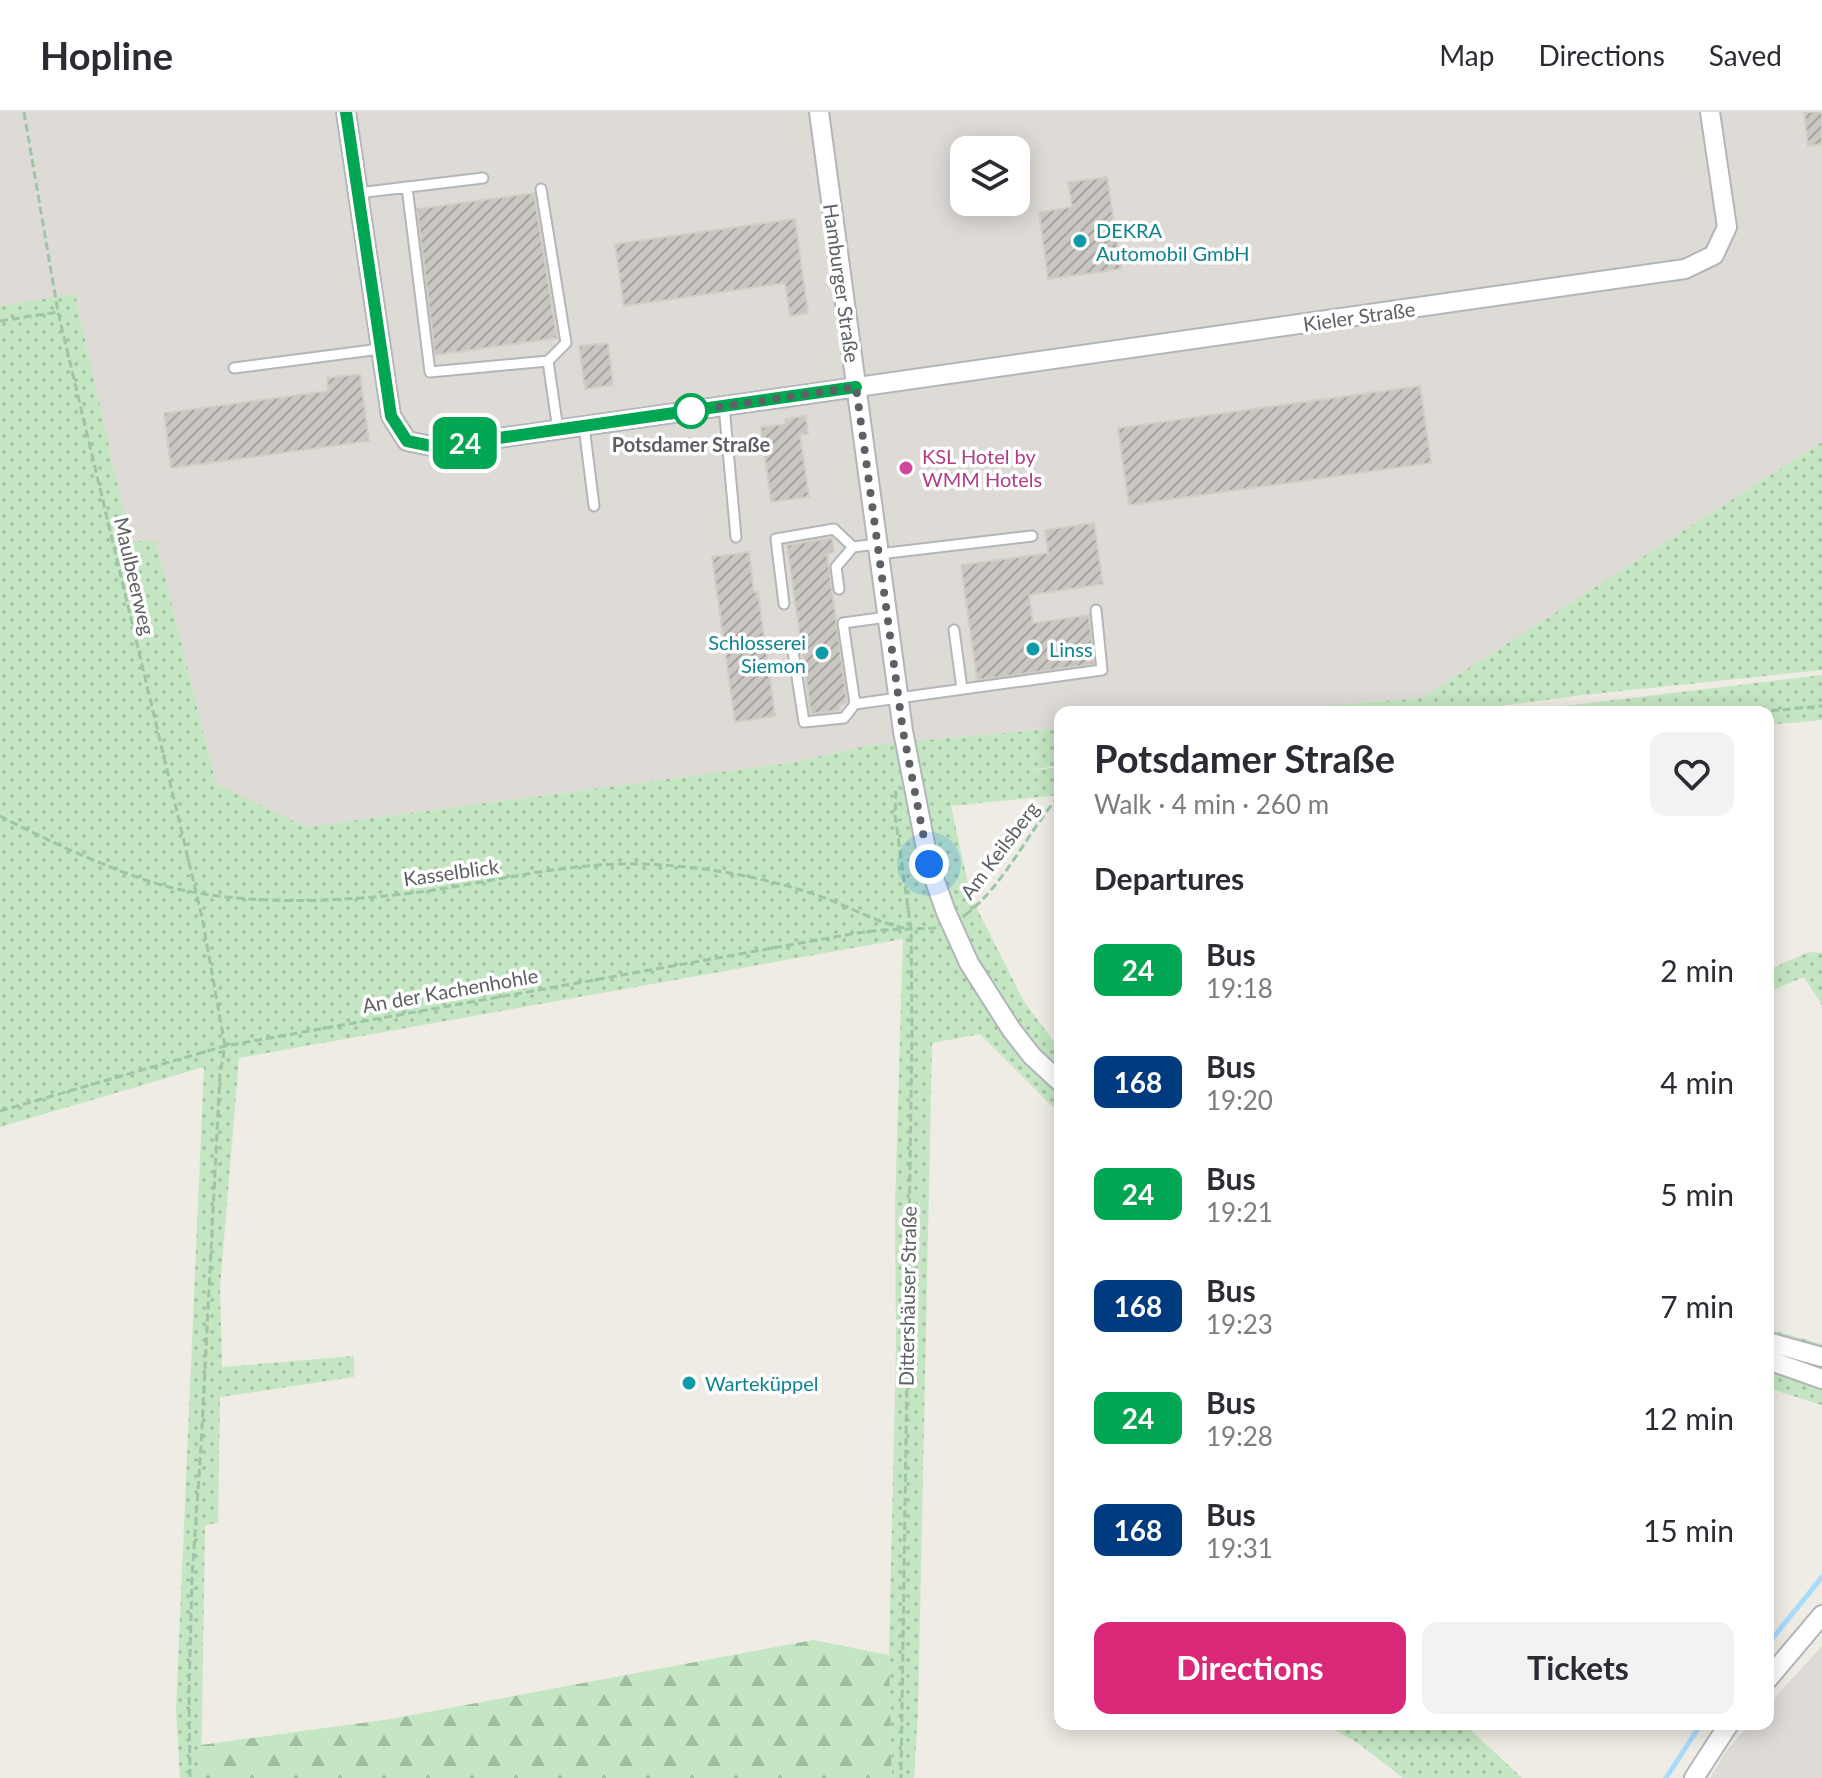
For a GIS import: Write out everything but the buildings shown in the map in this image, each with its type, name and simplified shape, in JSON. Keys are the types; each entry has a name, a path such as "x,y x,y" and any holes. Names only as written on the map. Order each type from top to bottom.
{"street":[{"path":"346,112 391,416 407,441 436,447 856,387"},
{"name":"Hamburger Straße","path":"819,112 887,617 929,864 969,963 1011,1029 1032,1056 1054,1076"},
{"name":"Kieler Straße","path":"856,387 1685,269 1714,255 1727,227 1710,112"},
{"path":"1774,1344 1822,1357"},
{"path":"1774,1362 1822,1379"},
{"path":"1774,1672 1822,1615"},
{"path":"1694,1778 1725,1730"}],"lane":[{"path":"358,193 483,178"},
{"path":"407,187 430,372 548,361 566,343 541,189"},
{"path":"234,368 380,349"},
{"path":"548,361 558,430"},
{"path":"724,406 736,537"},
{"path":"584,426 594,506"},
{"path":"784,604 776,539 834,529 853,547 878,549 1032,536"},
{"path":"839,589 836,567 853,547"},
{"path":"793,651 804,722 844,718 855,704 1102,670 1096,610"},
{"path":"855,704 843,623 887,617"},
{"path":"954,630 962,689"}],"path":[{"name":"Maulbeerweg","path":"24,112 58,312 196,892 225,1046 220,1074 195,1512 189,1692 190,1778"},
{"path":"0,321 58,312"},
{"path":"1774,711 1822,706"},
{"name":"Am Keilsberg","path":"951,924 969,913 988,892 1054,802"},
{"name":"Dittershäuser Straße","path":"895,815 911,929 912,1031 901,1778"},
{"name":"Kasselblick","path":"0,816 128,873 196,892 273,899 344,898 417,892 601,864 678,866 754,878 792,888 883,923 911,929"},
{"path":"911,929 932,930 951,924"},
{"name":"An der Kachenhohle","path":"0,1111 225,1046 723,956 882,930 911,929"}],"shaded area":[{"path":"0,112 1822,112 1822,442 1422,698 1324,706 1054,706 1054,729 870,745 796,762 305,827 216,785 156,541 130,542 75,295 0,306"},
{"path":"1822,1646 1822,1778 1710,1778 1726,1751 1745,1730 1774,1730 1774,1698"}],"green space":[{"path":"75,294 130,541 156,541 216,784 305,827 796,762 870,745 1054,729 1054,766 1026,771 1054,768 1054,796 951,806 971,897 1023,1000 1054,1042 1054,1108 980,1034 932,1043 914,1778 892,1778 889,1655 896,1345 895,1207 903,939 239,1058 220,1288 222,1367 354,1356 354,1377 220,1397 218,1523 205,1525 201,1778 180,1778 176,1710 204,1067 0,1127 0,306"},
{"path":"1822,442 1822,670 1500,706 1324,706 1422,698"},
{"path":"1822,675 1822,720 1774,724 1774,706 1566,706"},
{"path":"1809,952 1822,953 1822,1005 1804,977 1774,990 1774,967"},
{"path":"1774,1331 1822,1344 1822,1405 1774,1390"},
{"path":"813,1640 889,1655 892,1778 195,1778 201,1777 201,1745 391,1719"},
{"path":"1335,1730 1470,1730 1522,1778 1403,1778 1358,1743"}],"waterway":[{"path":"1774,1637 1822,1577"},
{"path":"1666,1778 1697,1730"}],"bus line":[{"name":"24","path":"346,112 391,416 407,441 436,447 856,387"}],"place":[{"name":"DEKRA Automobil GmbH","path":"1080,241"},
{"name":"Potsdamer Straße","path":"691,411"},
{"name":"KSL Hotel by WMM Hotels","path":"906,468"},
{"name":"Linss","path":"1033,649"},
{"name":"Schlosserei Siemon","path":"822,653"},
{"name":"Warteküppel","path":"689,1383"}],"route":[{"path":"691,411 856,387 903,731 929,864"}]}
